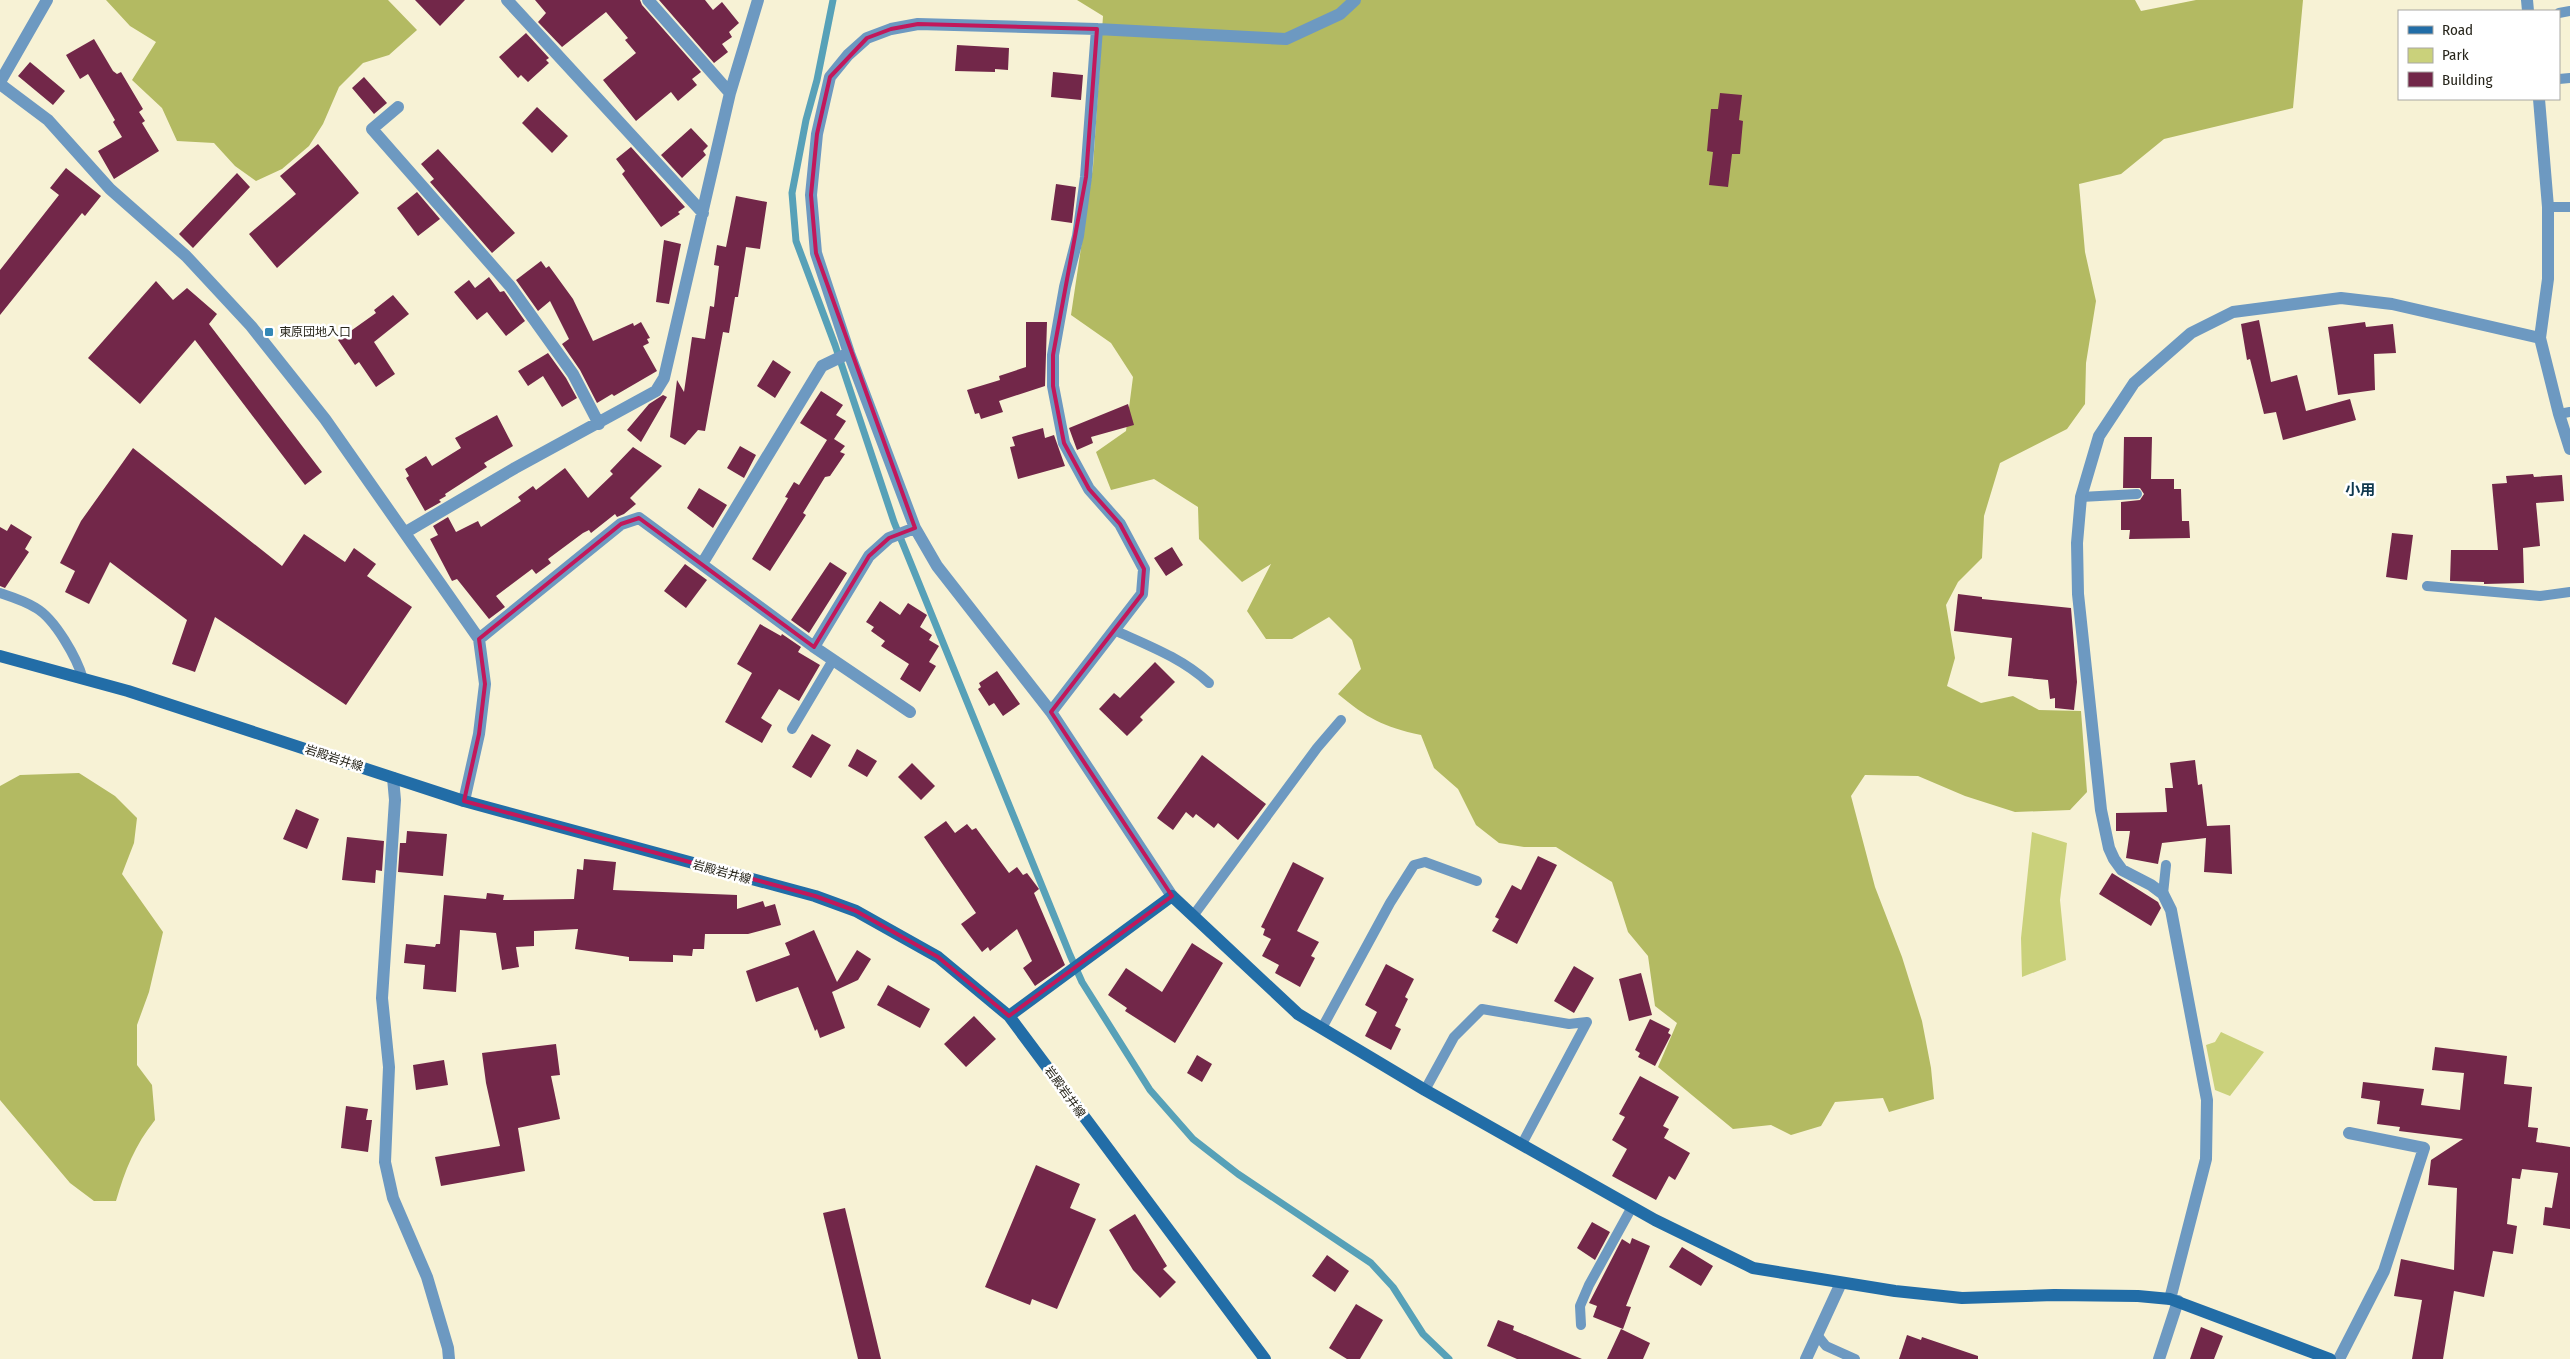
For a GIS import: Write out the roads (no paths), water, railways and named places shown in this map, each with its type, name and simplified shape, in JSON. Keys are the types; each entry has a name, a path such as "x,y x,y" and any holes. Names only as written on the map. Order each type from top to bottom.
{"main road":[{"name":"岩殿岩井線","path":"0,656 83,679 464,801 815,896 856,911 938,957 1009,1016 1266,1359"},
{"path":"1009,1016 1172,896 1298,1014 1425,1090 1632,1207 1753,1268 1841,1284 1962,1298 2054,1295 2138,1296 2174,1300 2330,1359"}],"street":[{"path":"47,0 0,83 48,120 110,190 186,256 251,326 325,419 406,532 479,640 485,684 479,734 464,801"},
{"path":"507,0 703,213"},
{"path":"648,0 730,94"},
{"path":"406,532 515,468 656,392 664,378 730,94 758,0"},
{"path":"1172,896 1051,712 937,566 915,528 849,353 816,253 811,195 817,134 830,77 848,55 867,38 891,28 918,24 1097,29 1286,39 1340,14 1355,0"},
{"path":"1051,712 1142,594 1144,569 1120,524 1089,489 1064,443 1053,386 1053,355 1065,287 1078,236 1086,177 1097,29"},
{"path":"2539,100 2548,208 2548,279 2540,338 2564,413 2570,449"},
{"path":"398,107 372,129 510,286 573,374 599,424"},
{"path":"2159,1359 2206,1160 2208,1100 2181,953 2171,910 2163,894 2152,885 2122,870 2109,848 2101,810 2078,594 2078,543 2081,497 2099,436 2134,383 2190,333 2233,312 2341,298 2392,304 2540,338"},
{"path":"702,564 822,366 849,353"},
{"path":"479,640 621,524 640,518 814,647 910,712"},
{"path":"814,647 869,556 889,538 915,528"},
{"path":"392,778 395,800 382,998 389,1067 386,1162 393,1198 427,1277 448,1348 449,1359"},
{"path":"2339,1359 2384,1271 2424,1148 2349,1133"},
{"path":"1806,1359 1841,1284"}],"lane":[{"path":"2548,208 2570,207"},
{"path":"2081,497 2137,494"},
{"path":"2427,586 2540,596 2570,592"},
{"path":"0,593 38,609 67,643 77,659 83,679"},
{"path":"1114,630 1172,656 1194,669 1209,683"},
{"path":"792,729 833,660"},
{"path":"1193,916 1317,748 1341,720"},
{"path":"1322,1028 1390,903 1414,865 1424,862 1477,881"},
{"path":"2163,894 2166,866"},
{"path":"1425,1090 1454,1037 1482,1010 1560,1023 1587,1022 1522,1144"},
{"path":"1581,1325 1580,1306 1589,1285 1632,1207"},
{"path":"1818,1336 1826,1346 1855,1359"}],"waterway":[{"path":"833,0 792,193 796,241 835,345 894,522 1082,982 1150,1090 1193,1139 1238,1174 1371,1263 1393,1287 1423,1334 1449,1359"}],"place":[{"name":"東原団地入口","path":"269,332"}],"district":[{"name":"小用","path":"2360,490"}]}
